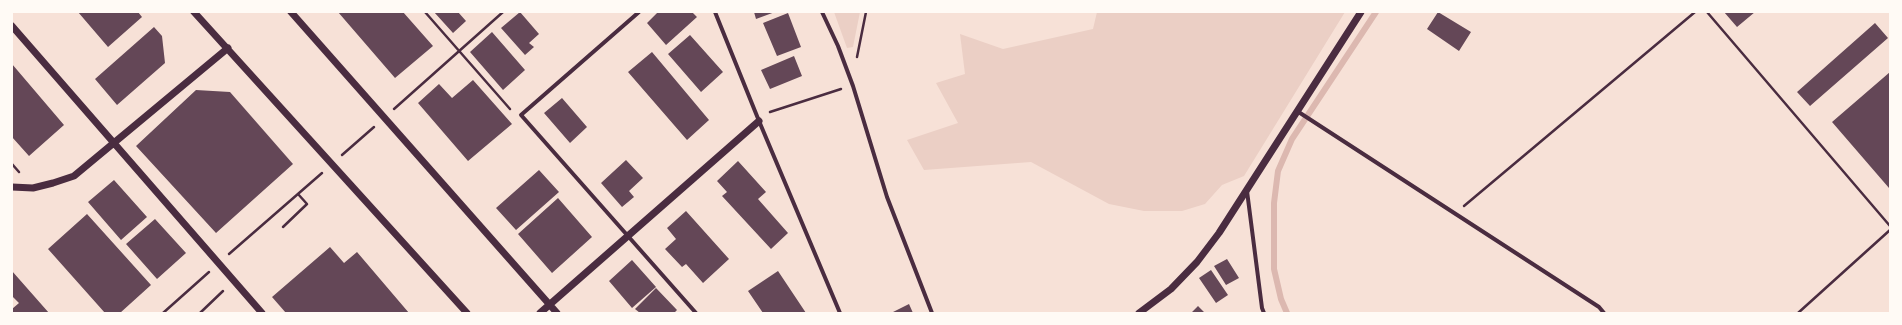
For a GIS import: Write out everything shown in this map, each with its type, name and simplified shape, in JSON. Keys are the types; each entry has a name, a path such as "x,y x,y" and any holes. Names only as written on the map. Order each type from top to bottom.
{"street":[{"path":"194,12 467,313"},
{"path":"291,12 557,313"},
{"path":"639,12 521,116 696,313"},
{"path":"715,12 758,121 840,313"},
{"path":"822,12 838,46 853,86 886,197 932,313"},
{"path":"1139,313 1171,289 1197,262 1247,191 1296,111 1361,12"},
{"path":"12,26 262,313"},
{"path":"12,188 33,188 74,176 228,48"},
{"path":"1296,111 1599,307 1604,313"},
{"path":"540,313 758,121"},
{"path":"1247,191 1262,308 1264,313"}],"path":[{"path":"425,12 508,109 521,116"},
{"path":"390,112 503,12"},
{"path":"758,121 770,112 853,86 858,49 866,12"},
{"path":"1455,213 1695,12"},
{"path":"1707,12 1890,226"},
{"path":"338,158 379,122"},
{"path":"228,256 327,168"},
{"path":"283,227 307,204 298,194"},
{"path":"1798,313 1890,230"},
{"path":"163,313 210,272"},
{"path":"200,313 223,291"}],"shaded area":[{"path":"834,12 860,12 853,47 847,48"},
{"path":"1097,12 1345,12 1244,176 1222,185 1205,204 1182,211 1144,211 1109,204 1031,162 924,170 907,140 958,123 936,83 965,74 960,34 1003,49 1093,29"}],"building":[{"path":"78,12 138,12 142,17 108,47"},
{"path":"338,12 403,12 433,46 395,78"},
{"path":"434,12 458,12 466,21 453,33"},
{"path":"520,12 539,34 529,43 534,47 525,55 501,28"},
{"path":"658,12 692,12 697,17 666,45 647,23"},
{"path":"754,12 775,12 756,19"},
{"path":"1438,12 1471,32 1459,51 1427,29"},
{"path":"1724,12 1755,12 1737,27"},
{"path":"788,13 801,47 777,56 763,23"},
{"path":"1875,23 1888,38 1810,106 1797,92"},
{"path":"154,27 162,36 165,63 117,105 95,79"},
{"path":"492,32 525,70 503,90 470,52"},
{"path":"690,35 723,72 701,92 668,54"},
{"path":"652,52 709,120 687,140 628,72"},
{"path":"794,56 802,76 770,89 761,70"},
{"path":"12,64 64,125 29,156 12,137"},
{"path":"1890,72 1890,187 1889,188 1832,122"},
{"path":"473,80 512,124 468,161 418,103 439,84 452,98"},
{"path":"196,90 230,92 293,164 216,233 136,146"},
{"path":"562,98 587,127 570,143 544,113"},
{"path":"626,160 643,178 629,191 634,197 622,207 601,183"},
{"path":"738,161 766,192 758,199 788,233 771,249 722,196 727,192 717,181"},
{"path":"539,170 559,192 516,230 496,208"},
{"path":"114,180 147,217 121,240 88,202"},
{"path":"558,198 592,237 552,273 518,234"},
{"path":"686,211 729,259 703,283 686,264 682,267 665,249 676,239 667,228"},
{"path":"87,214 151,285 120,313 105,313 48,249"},
{"path":"155,219 186,253 157,279 126,244"},
{"path":"330,247 344,263 357,252 409,313 286,313 272,297"},
{"path":"1227,259 1239,278 1226,285 1214,266"},
{"path":"632,260 656,287 632,308 609,281"},
{"path":"1211,270 1228,295 1216,303 1199,278"},
{"path":"12,271 49,313 12,313 12,309 19,303 12,296"},
{"path":"778,271 806,313 763,313 748,291"},
{"path":"656,288 677,310 674,313 640,313 635,309"},
{"path":"909,304 913,313 891,313"},
{"path":"1198,306 1205,313 1191,313"}],"waterway":[{"path":"1287,313 1281,299 1274,269 1274,203 1278,171 1292,139 1376,12"}]}
